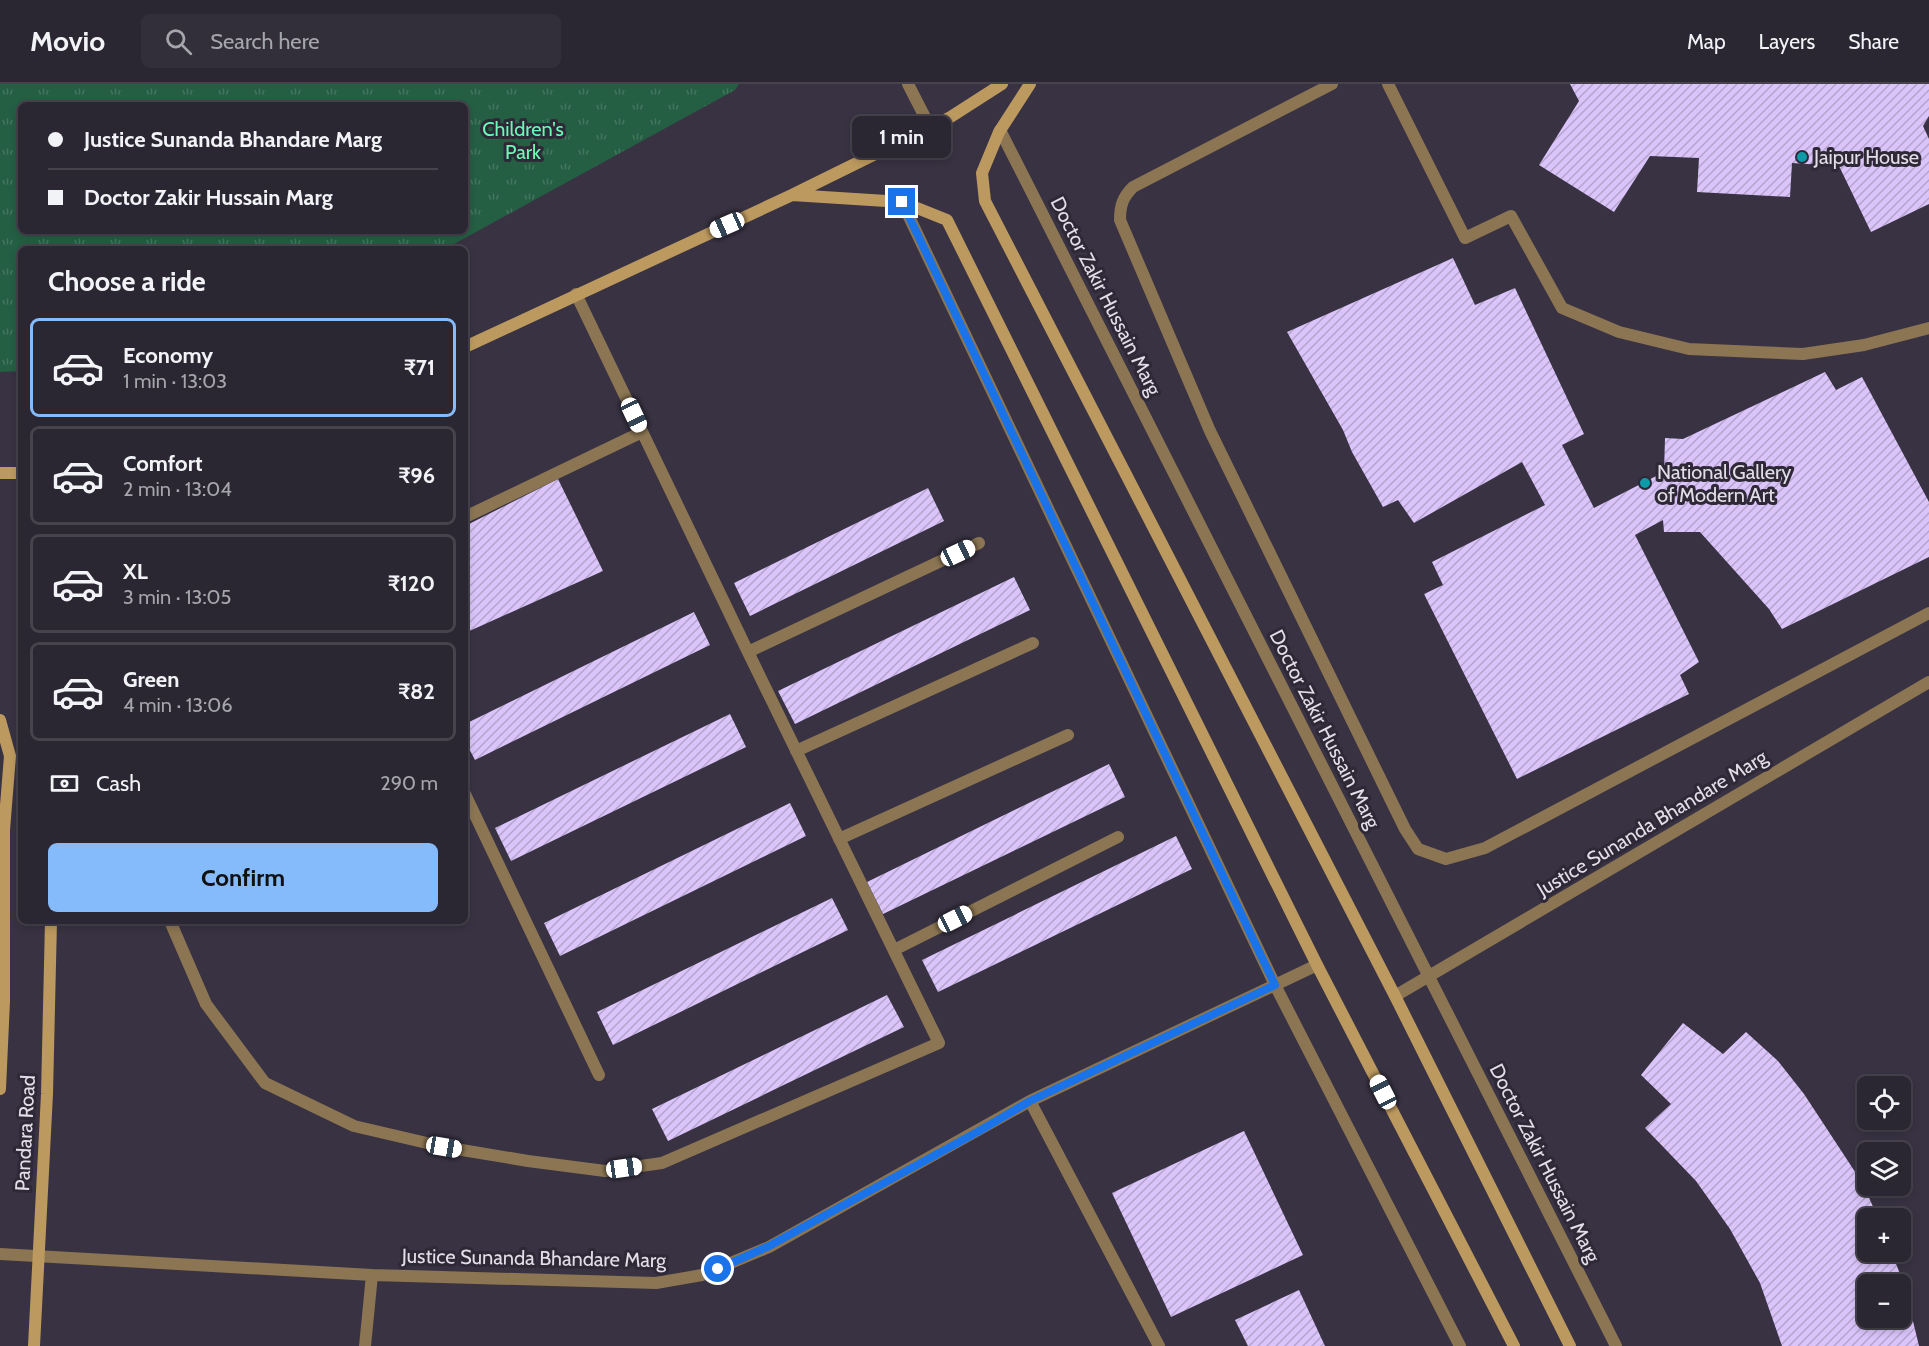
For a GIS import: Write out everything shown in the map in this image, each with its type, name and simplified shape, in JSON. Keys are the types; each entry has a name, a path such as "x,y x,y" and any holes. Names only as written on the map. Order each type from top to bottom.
{"main road":[{"path":"468,346 792,195 949,118 1002,84"},
{"path":"1030,84 1000,130 982,173 985,201 1395,996 1570,1346"},
{"path":"792,195 902,202 947,220 1317,964 1514,1346"},
{"path":"0,473 18,473"},
{"name":"Pandara Road","path":"0,720 10,756 2,830 4,1001 0,1089"},
{"name":"Pandara Road","path":"34,1346 47,1094 51,924"}],"street":[{"path":"908,84 930,127"},
{"path":"1332,84 1133,187 1124,196 1119,209 1119,220 1210,430 1405,829 1418,849 1446,859 1485,848 1929,613"},
{"path":"1388,84 1465,238 1511,216 1562,308 1619,332 1689,349 1803,354 1864,345 1929,328"},
{"name":"Doctor Zakir Hussain Marg","path":"1000,130 1616,1346"},
{"path":"902,202 1275,985 1460,1346"},
{"path":"171,924 206,1004 265,1083 354,1126 444,1147 528,1161 605,1171 662,1162 939,1043 576,294"},
{"path":"468,516 642,432"},
{"path":"748,652 979,543"},
{"path":"796,751 1033,643"},
{"name":"Justice Sunanda Bhandare Marg","path":"1395,996 1929,682"},
{"path":"839,839 1068,735"},
{"path":"468,800 599,1075"},
{"path":"894,950 1118,837"},
{"name":"Justice Sunanda Bhandare Marg","path":"0,1254 372,1275 656,1283 702,1275 769,1246 1030,1101 1317,964"},
{"path":"1030,1101 1159,1346"},
{"path":"365,1346 372,1275"}],"green space":[{"name":"Children's Park","path":"0,84 739,84 735,90 450,246 18,246 18,371 0,372"}],"building":[{"name":"Jaipur House","path":"1570,84 1929,84 1929,116 1923,126 1929,139 1929,204 1871,232 1839,166 1792,163 1790,197 1697,192 1699,158 1650,156 1614,212 1539,165 1579,101"},
{"path":"1453,258 1475,305 1515,288 1584,434 1562,445 1594,508 1664,472 1665,438 1683,439 1825,372 1836,390 1862,377 1929,502 1929,557 1782,629 1769,609 1700,532 1664,532 1663,520 1635,535 1699,662 1680,675 1689,694 1517,779 1424,594 1443,585 1432,562 1545,505 1522,462 1414,523 1398,500 1383,507 1352,452 1343,430 1287,332"},
{"path":"558,479 603,571 468,632 468,524"},
{"path":"928,488 944,521 750,616 734,583"},
{"path":"1014,577 1030,610 795,724 778,691"},
{"path":"694,612 710,645 475,760 468,747 468,723"},
{"path":"730,714 746,747 511,861 495,828"},
{"path":"1109,764 1125,797 883,914 867,882"},
{"path":"790,803 806,836 560,956 544,923"},
{"path":"1176,836 1192,869 938,992 922,960"},
{"path":"832,898 848,930 613,1045 597,1012"},
{"path":"887,995 904,1027 668,1141 652,1109"},
{"path":"1683,1023 1723,1054 1746,1032 1778,1061 1804,1094 1857,1175 1857,1196 1868,1196 1874,1208 1857,1208 1857,1262 1895,1262 1900,1274 1857,1274 1857,1328 1911,1328 1911,1313 1919,1346 1782,1346 1760,1283 1730,1229 1696,1181 1645,1128 1671,1104 1641,1075"},
{"path":"1244,1131 1303,1255 1171,1317 1112,1193"},
{"path":"1299,1290 1325,1346 1248,1346 1235,1320"}],"place":[{"name":"Jaipur House","path":"1802,157"},
{"name":"National Gallery of Modern Art","path":"1645,483"}],"route":[{"path":"718,1269 769,1246 1030,1101 1275,985 902,202"}]}
